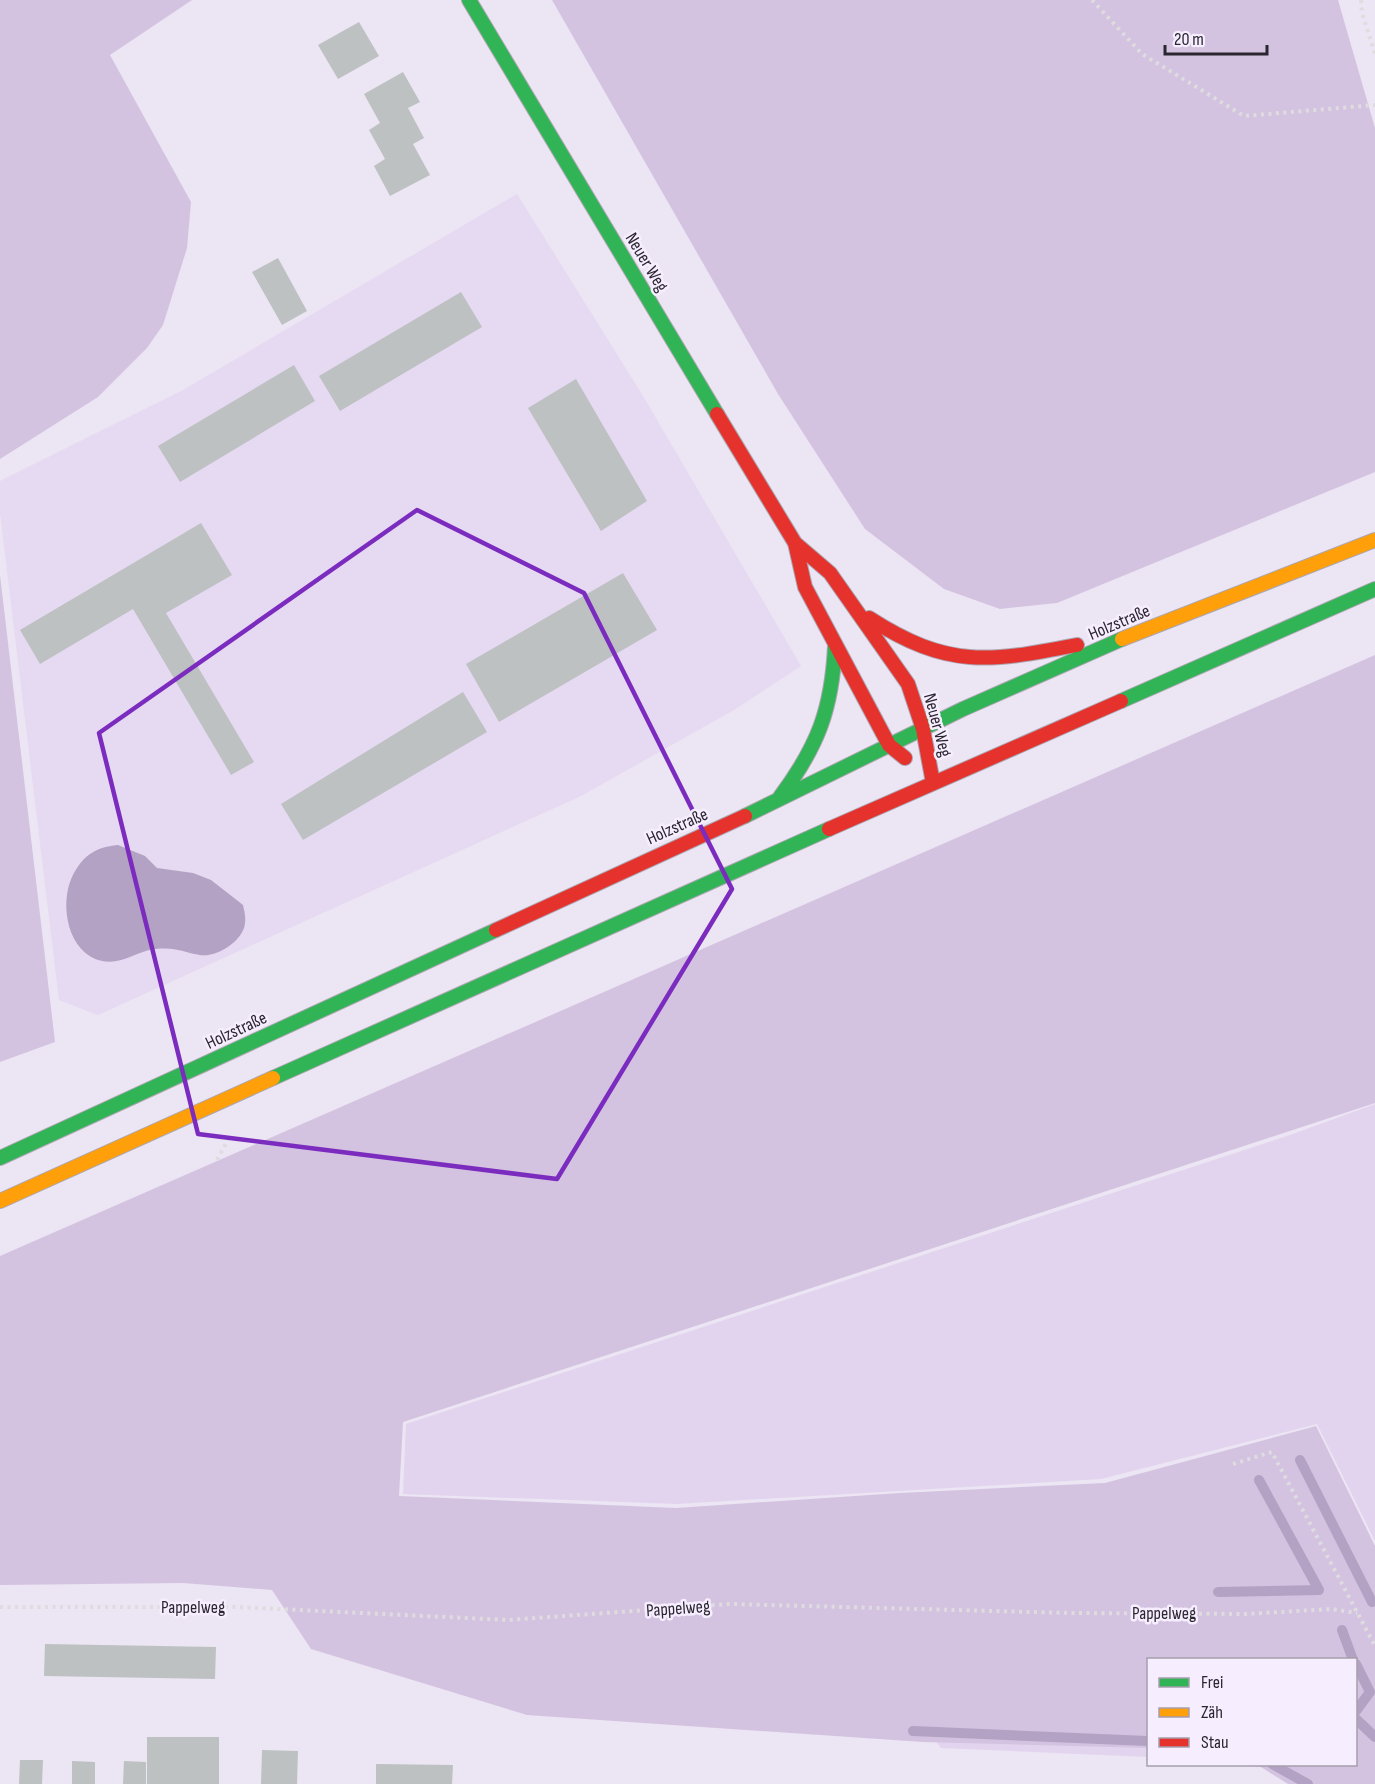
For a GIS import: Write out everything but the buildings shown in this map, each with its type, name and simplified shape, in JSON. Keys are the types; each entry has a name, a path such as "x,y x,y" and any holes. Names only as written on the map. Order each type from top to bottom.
{"main road":[{"name":"Neuer Weg","path":"468,0 795,543 805,587 889,745 933,783"},
{"name":"Holzstraße","path":"0,1158 778,800 922,729 1134,634 1375,540"},
{"name":"Neuer Weg","path":"795,543 830,573 908,684 922,729 933,783"},
{"path":"0,1201 647,910 1375,589"},
{"path":"856,608 894,636 923,649 957,658 1018,656 1134,634"},
{"path":"778,800 806,764 819,740 834,682 835,645"}],"path":[{"path":"1092,0 1142,54 1244,116 1375,105"},
{"path":"1361,0 1362,13 1375,54"},
{"path":"217,1160 236,1125"},
{"path":"1233,1464 1272,1452 1375,1646"},
{"name":"Pappelweg","path":"0,1607 237,1607 508,1620 730,1604 1069,1613 1245,1614 1332,1609 1357,1613"}],"highlighted area":[{"path":"417,510 584,593 732,889 557,1179 198,1134 99,733"}],"shaded area":[{"path":"0,0 192,0 110,55 191,202 187,248 163,325 147,348 98,397 0,459"},
{"path":"552,0 1338,0 1375,128 1375,472 1057,603 1000,609 944,589 865,529 778,394"},
{"path":"517,194 643,396 801,666 734,710 581,796 98,1015 59,1000 0,513 0,481 183,390"},
{"path":"0,575 55,1042 0,1062"},
{"path":"1375,655 1375,1103 403,1422 399,1496 676,1508 900,1493 1105,1483 1316,1426 1375,1546 1375,1784 1288,1784 1261,1767 1253,1766 1357,1766 1357,1658 1147,1658 1147,1748 923,1742 527,1715 311,1649 272,1590 183,1583 0,1585 0,1256"},
{"path":"118,845 145,856 157,868 193,873 211,880 243,905 245,921 240,936 228,947 207,955 174,949 155,949 109,962 90,957 74,939 69,927 66,901 68,888 76,870 90,854 102,848"},
{"path":"1375,1104 1375,1541 1317,1424 1101,1479 677,1504 403,1494 406,1424 1290,1135"},
{"path":"917,1717 1147,1721 1147,1757 941,1748"}],"waterway":[{"path":"1300,1460 1372,1602"},
{"path":"1218,1592 1319,1590 1259,1480"},
{"path":"1342,1630 1352,1658"},
{"path":"1357,1666 1370,1692 1357,1710"},
{"path":"1357,1720 1375,1737"},
{"path":"913,1731 1147,1741"},
{"path":"1276,1766 1308,1784"}],"traffic: fast":[{"path":"469,0 717,414"},
{"path":"1121,701 1375,589"},
{"path":"745,816 963,709 1122,639"},
{"path":"780,797 804,761 821,726 830,689 835,646"},
{"path":"273,1078 829,829"},
{"path":"0,1158 496,930"}],"traffic: slow":[{"path":"1122,639 1375,540"},
{"path":"0,1201 273,1078"}],"traffic: jam":[{"path":"717,414 795,543 830,573 908,684 923,729 933,783"},
{"path":"795,543 805,587 889,745 905,758"},
{"path":"869,618 922,646 970,657 1018,655 1077,645"},
{"path":"829,829 1121,701"},
{"path":"496,930 745,816"}]}
